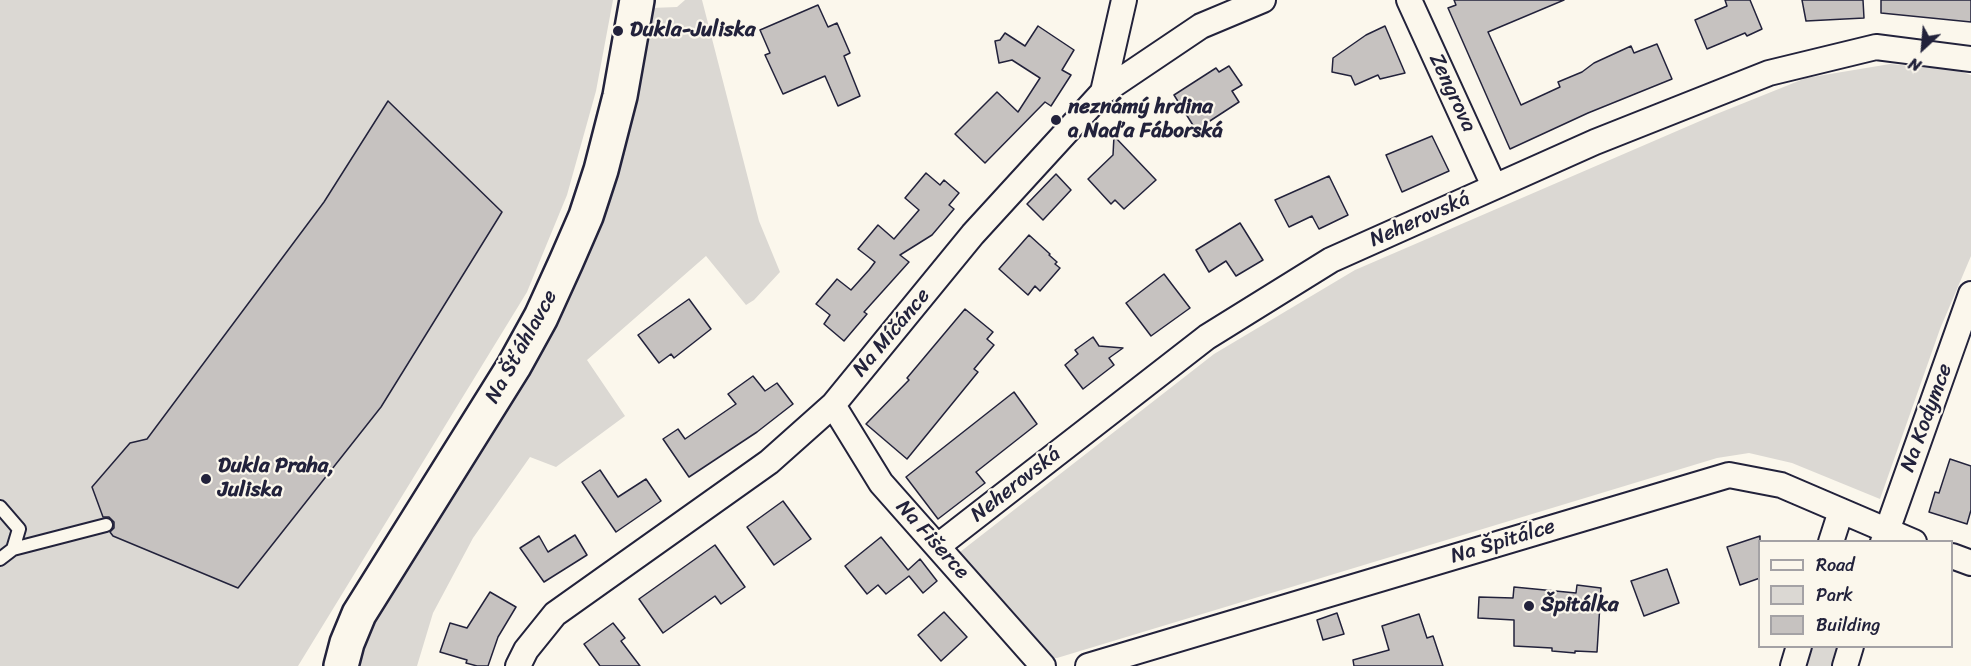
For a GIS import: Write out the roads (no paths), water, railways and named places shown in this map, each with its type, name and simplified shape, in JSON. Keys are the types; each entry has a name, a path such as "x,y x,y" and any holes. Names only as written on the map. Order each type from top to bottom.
{"street":[{"name":"Na Šťáhlavce","path":"341,666 347,643 359,614 509,375 541,317 567,262 586,216 610,137 620,96 637,0"},
{"path":"1103,92 1124,0"},
{"name":"Na Míčánce","path":"518,666 526,650 555,614 769,462 833,405 974,234 1103,92 1201,26 1263,0"},
{"name":"Zengrova","path":"1409,0 1494,186"},
{"name":"Neherovská","path":"938,546 1207,337 1331,260 1595,142 1769,73 1876,47 1971,59"},
{"name":"Na Kodymce","path":"1885,536 1971,294"},
{"name":"Na Fišerce","path":"833,405 881,483 1043,666"},
{"name":"Na Špitálce","path":"1088,666 1729,475 1781,485 1841,511 1885,536 1904,540"},
{"path":"1832,540 1841,511"},
{"path":"1953,556 1971,563"},
{"path":"1793,666 1798,648"},
{"path":"1845,666 1850,648"}],"lane":[{"path":"0,507 19,529 13,549"},
{"path":"0,559 13,549 106,525"}],"place":[{"name":"Dukla-Juliska","path":"618,31"},
{"name":"neznámý hrdina a Naďa Fáborská","path":"1056,120"},
{"name":"Dukla Praha, Juliska","path":"206,479"},
{"name":"Špitálka","path":"1529,606"}]}
